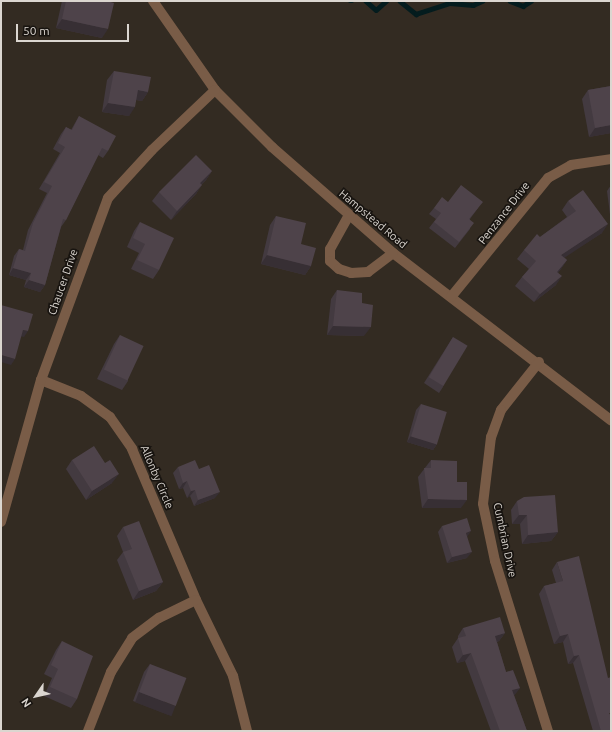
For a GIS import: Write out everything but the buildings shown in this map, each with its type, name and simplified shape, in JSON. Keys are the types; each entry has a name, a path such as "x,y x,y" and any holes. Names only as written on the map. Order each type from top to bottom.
{"street":[{"name":"Hampstead Road","path":"153,1 215,90 272,147 393,252 539,362 611,420"},
{"name":"Chaucer Drive","path":"1,522 41,380 108,198 152,150 215,90"},
{"name":"Penzance Drive","path":"451,297 548,178 571,166 611,159"},
{"path":"349,215 330,249 330,261 339,269 352,273 368,272 393,252"},
{"name":"Cumbrian Drive","path":"539,362 501,410 491,437 484,504 495,561 548,731"},
{"name":"Allonby Circle","path":"41,380 82,396 110,418 132,449 196,600 233,676 248,731"},
{"path":"88,731 111,672 132,638 159,618 196,600"}],"waterway":[{"path":"366,1 376,10 386,1"},
{"path":"400,1 416,14 450,3 473,5 482,1"},
{"path":"510,1 523,6 531,1"}]}
